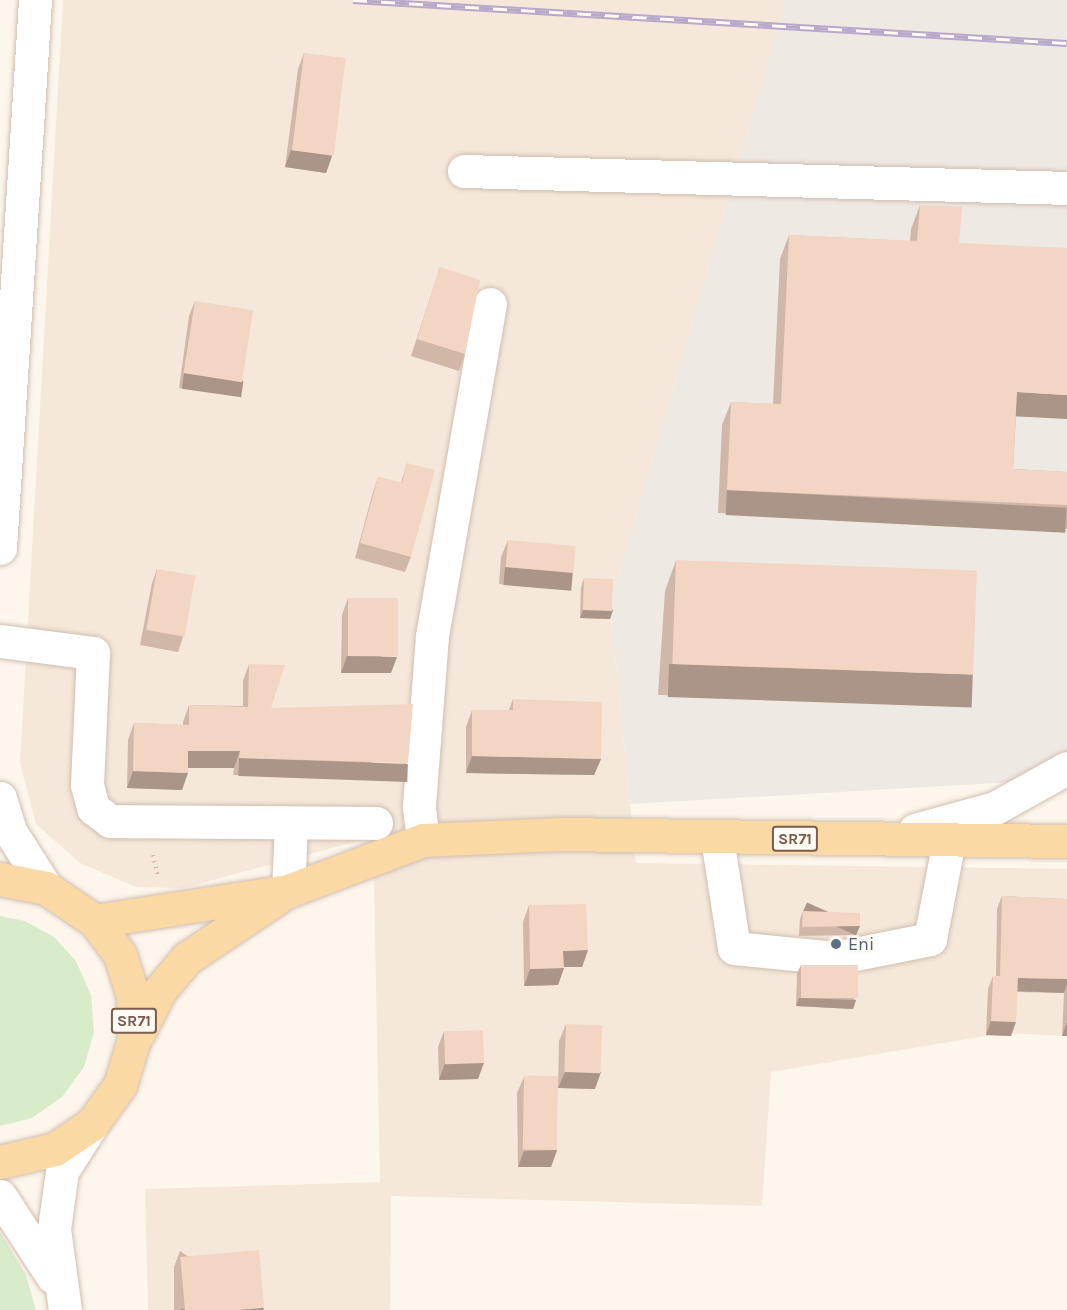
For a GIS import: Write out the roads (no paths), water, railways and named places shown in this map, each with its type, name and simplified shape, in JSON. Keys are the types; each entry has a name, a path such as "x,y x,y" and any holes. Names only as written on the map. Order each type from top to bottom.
{"main road":[{"name":"SR71","path":"95,921 288,891 423,840 558,834 717,838 1067,841"},
{"name":"SR71","path":"0,879 46,888 95,921 120,956 127,976 133,996 134,1039"},
{"name":"SR71","path":"0,1162 55,1149 92,1124 120,1085 134,1039 160,990 187,958 288,891"}],"street":[{"path":"0,548 35,1"},
{"path":"464,171 1067,188"},
{"path":"423,840 419,804 432,636 490,304"},
{"path":"0,641 93,653 87,785 93,808 110,821 376,823"},
{"path":"873,840 995,808 1067,768"},
{"path":"0,798 10,831 46,888"},
{"path":"288,891 291,824"},
{"path":"717,838 734,948 835,958 930,939 949,840"},
{"path":"62,1298 54,1230 63,1171 92,1124"},
{"path":"0,1196 62,1298"}],"railway":[{"path":"353,0 1067,43"}],"place":[{"name":"Eni","path":"836,944"}]}
